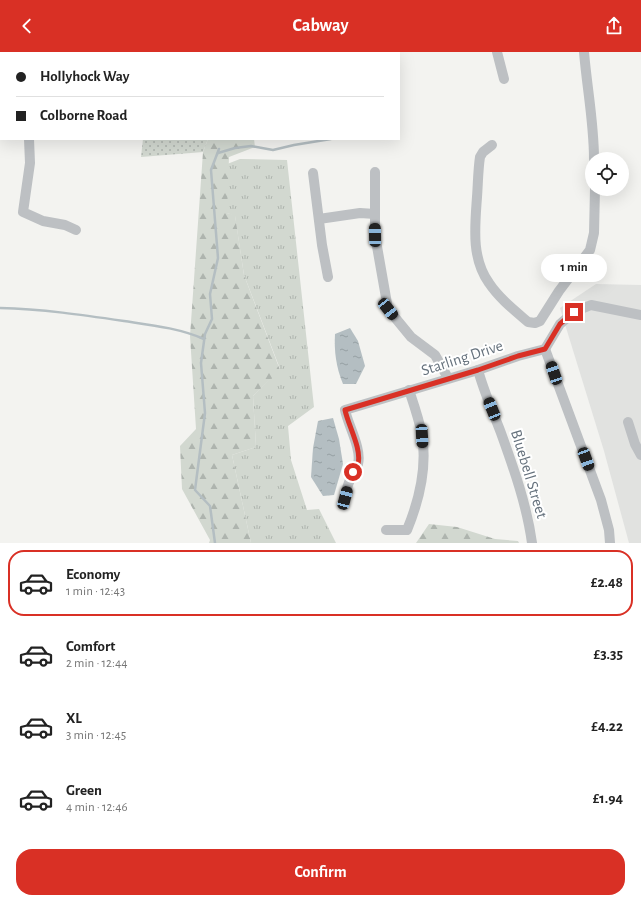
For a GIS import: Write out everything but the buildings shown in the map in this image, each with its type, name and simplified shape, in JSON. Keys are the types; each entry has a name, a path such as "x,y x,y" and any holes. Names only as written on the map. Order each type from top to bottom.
{"street":[{"path":"497,52 504,79"},
{"path":"584,52 593,127 594,152"},
{"path":"29,140 30,163 23,212 43,221 65,225 76,230"},
{"path":"492,145 483,152 480,157 475,223 476,251 482,271 495,292 528,322 535,323 540,321 559,291 590,250 594,234 595,196"},
{"path":"375,172 375,235 388,309 411,337 436,355 448,378"},
{"path":"313,173 328,277"},
{"path":"319,219 360,214 375,214"},
{"path":"610,543 609,530 601,500 545,349 560,324 574,312 591,305 641,315"},
{"name":"Starling Drive","path":"386,530 407,530 415,510 420,482 423,458 422,436 417,412 409,390 545,349"},
{"name":"Bluebell Street","path":"478,370 482,385 518,482 532,543"},
{"path":"345,498 349,481 358,463 358,458 355,438 345,410 409,390"},
{"path":"628,422 637,438 641,455"}],"shaded area":[{"path":"596,284 641,285 641,543 629,543 604,451 560,308"}],"green space":[{"path":"143,140 208,140 203,152 141,157"},
{"path":"208,140 254,140 255,147 229,157 227,213 235,215 244,275 280,370 253,396 256,447 232,455 251,543 209,543 210,540 182,489 180,446 196,429 190,336 203,152"},
{"path":"240,159 287,160 314,407 288,426 291,460 307,510 319,509 336,543 251,543 232,455 256,447 253,396 280,369 244,275 235,216 222,211 222,166"},
{"path":"429,524 457,527 495,539 518,541 519,543 416,543"}],"water":[{"path":"350,328 358,341 365,366 356,384 343,384 336,359 335,334"},
{"path":"333,418 339,439 343,464 334,495 323,496 311,477 313,448 318,421"}],"waterway":[{"path":"218,153 235,148 251,146 273,150 325,140"},
{"path":"215,543 210,506 195,490 205,413 201,363 205,334 212,319 210,294 218,258 211,170 219,149"},
{"path":"0,308 62,313 165,327 204,339"}],"route":[{"path":"353,472 358,463 358,458 355,438 345,410 545,349 560,324 574,312"}]}
